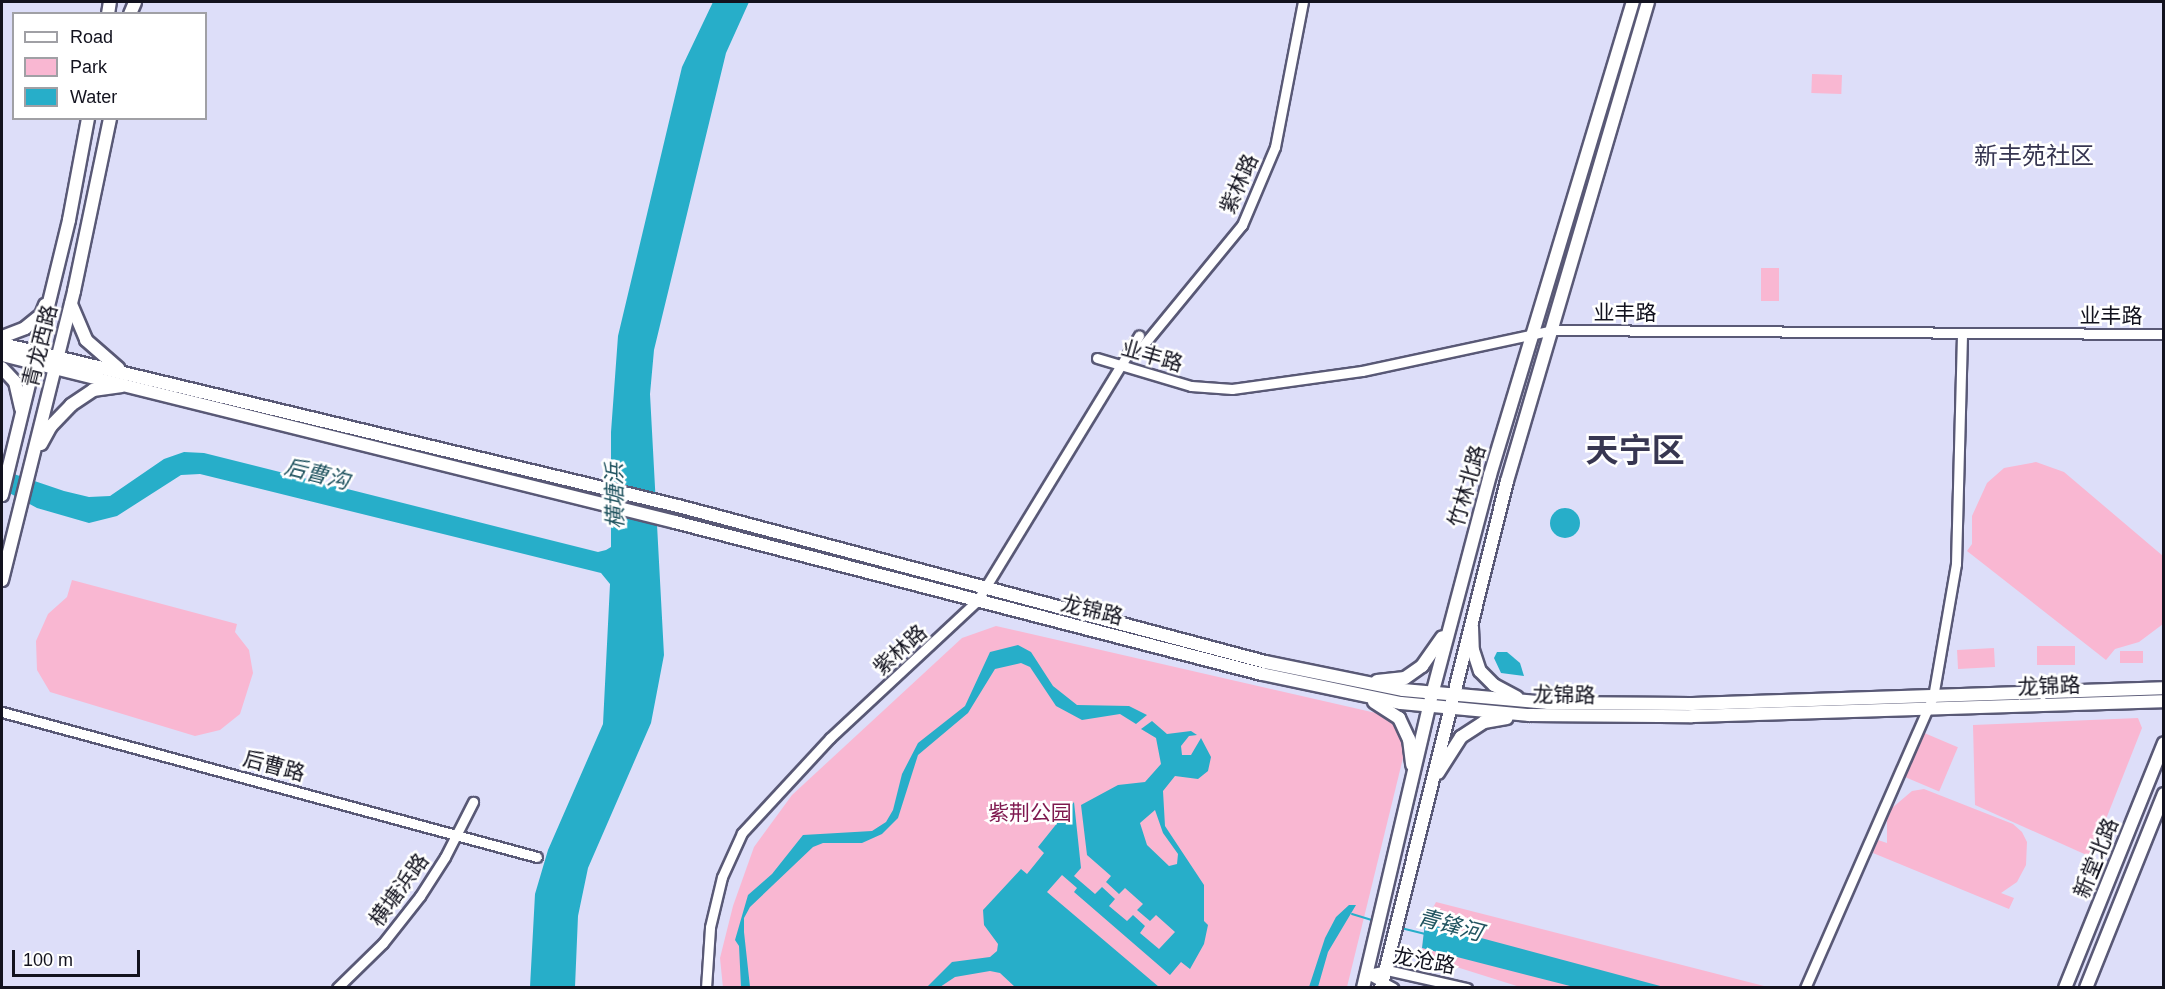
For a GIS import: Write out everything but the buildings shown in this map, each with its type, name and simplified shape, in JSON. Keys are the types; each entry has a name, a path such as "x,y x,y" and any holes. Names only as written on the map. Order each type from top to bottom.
{"main road":[{"name":"竹林北路","path":"1363,987 1368,974 1432,693 1455,605 1533,334 1633,2"},
{"name":"竹林北路","path":"1385,987 1451,694 1507,481 1554,330 1648,2"},
{"name":"青龙西路","path":"2,495 53,288 88,120"},
{"name":"青龙西路","path":"2,580 71,304 110,120"},
{"path":"2,337 25,328 40,315 53,288"},
{"path":"71,304 86,340 123,372"},
{"path":"2,344 37,358"},
{"path":"2,355 57,361"},
{"name":"龙锦路","path":"57,361 123,372 678,506 986,590 1429,706 1529,715 1692,716 2163,701"},
{"name":"龙锦路","path":"57,361 127,385 675,522 1262,674 1349,686 1548,703 1691,705 2163,688"},
{"path":"2,368 15,382 21,398 22,420"},
{"path":"33,459 51,426 71,405 93,390 127,385"},
{"path":"1349,686 1405,678 1422,666 1437,647 1455,605"},
{"path":"1473,609 1473,650 1480,671 1509,695 1548,703"},
{"path":"1349,686 1384,706 1399,718 1409,740 1412,780"},
{"path":"1425,807 1442,763 1461,737 1484,722 1529,715"},
{"name":"新堂北路","path":"2066,987 2163,743"},
{"name":"新堂北路","path":"2085,987 2163,794"}],"street":[{"name":"紫林路","path":"1140,350 1242,225 1275,147 1303,2"},
{"name":"业丰路","path":"1097,358 1191,386 1232,389 1281,386 1554,330 2163,334"},
{"path":"1805,987 1933,698 1956,564 1962,334"},
{"name":"紫林路","path":"706,987 710,927 722,877 742,833 831,738 986,590 1123,367 1139,336"},
{"name":"后曹路","path":"2,712 537,857"},
{"name":"横塘浜路","path":"337,987 383,943 420,896 473,802"},
{"name":"龙沧路","path":"1368,974 1387,970 1467,987"},
{"name":"龙沧路","path":"1368,974 1385,987"}],"green space":[{"path":"1812,74 1842,75 1841,94 1811,93"},
{"path":"1761,268 1779,268 1779,301 1761,301"},
{"path":"2036,462 2064,472 2163,556 2163,624 2139,642 2115,649 2106,660 1967,551 1972,544 1972,516 1987,483 2004,468"},
{"path":"72,580 237,624 235,632 249,650 253,673 240,714 220,730 195,736 50,692 37,670 36,641 48,614 67,597"},
{"name":"紫荆公园","path":"996,626 1376,713 1394,725 1402,737 1403,758 1347,987 723,988 720,958 733,906 754,847 792,795 962,638"},
{"path":"2037,646 2075,646 2075,665 2037,665"},
{"path":"1994,648 1995,667 1958,669 1957,650"},
{"path":"2120,651 2143,651 2143,663 2120,663"},
{"path":"2138,718 2142,728 2091,857 1975,805 1973,725"},
{"path":"1922,732 1958,747 1939,791 1903,776"},
{"path":"1924,789 2013,824 2022,832 2027,842 2026,865 2017,882 2001,893 2014,898 2009,909 1873,853 1878,840 1887,843 1887,820 1892,808 1912,791"},
{"path":"1436,902 1768,987 1520,987 1428,958 1422,948 1425,923"}],"water":[{"name":"横塘浜","path":"713,2 749,2 726,53 654,350 650,394 664,655 651,723 588,868 578,916 575,987 530,987 535,894 548,850 603,724 610,584 601,573 200,474 181,475 117,516 89,523 37,508 2,489 2,470 64,491 89,497 110,496 164,459 184,452 204,453 598,552 611,547 611,432 618,336 682,67"},
{"path":"1565,508 1571,509 1579,517 1579,529 1571,537 1565,538 1559,537 1551,529 1550,523 1551,517 1559,509"},
{"path":"1018,645 1031,652 1053,686 1077,705 1129,706 1147,715 1136,724 1120,714 1082,720 1056,706 1030,667 1021,663 995,669 968,713 918,755 898,818 882,834 862,843 823,843 813,847 750,907 744,918 744,932 750,987 741,987 739,946 735,940 748,895 772,874 803,835 872,831 886,822 893,810 902,774 918,743 965,706 990,652"},
{"path":"1497,652 1507,652 1520,663 1524,676 1501,673 1494,658"},
{"path":"1152,721 1167,734 1191,731 1197,735 1189,736 1181,746 1182,755 1191,755 1201,738 1211,757 1208,771 1198,779 1175,776 1163,791 1165,826 1204,885 1204,921 1208,925 1204,944 1190,969 1181,962 1170,975 1074,892 1077,888 1062,875 1047,892 1159,987 1015,987 1000,973 990,971 955,977 940,987 927,987 952,962 990,957 997,951 998,944 984,925 983,910 1021,869 1027,874 1044,853 1038,847 1074,802 1081,868 1074,876 1095,894 1102,887 1115,899 1109,906 1127,921 1133,915 1145,926 1140,933 1159,949 1175,932 1156,915 1150,921 1137,910 1143,904 1125,888 1119,894 1106,882 1111,876 1087,855 1081,805 1118,785 1145,782 1161,764 1156,738 1141,729","holes":["1155,810 1163,833 1178,854 1177,864 1169,866 1147,845 1140,823"]},
{"path":"1349,905 1356,905 1328,952 1318,987 1309,987 1325,938 1336,917"},
{"path":"1425,923 1664,987 1574,987 1422,948"}],"waterway":[{"name":"青锋河","path":"1352,914 1375,921"},
{"name":"青锋河","path":"1401,928 1425,934"}],"district":[{"name":"新丰苑社区","path":"2034,156"},
{"name":"天宁区","path":"1635,451"}],"water label":[{"name":"后曹沟","path":"317,474"}]}
